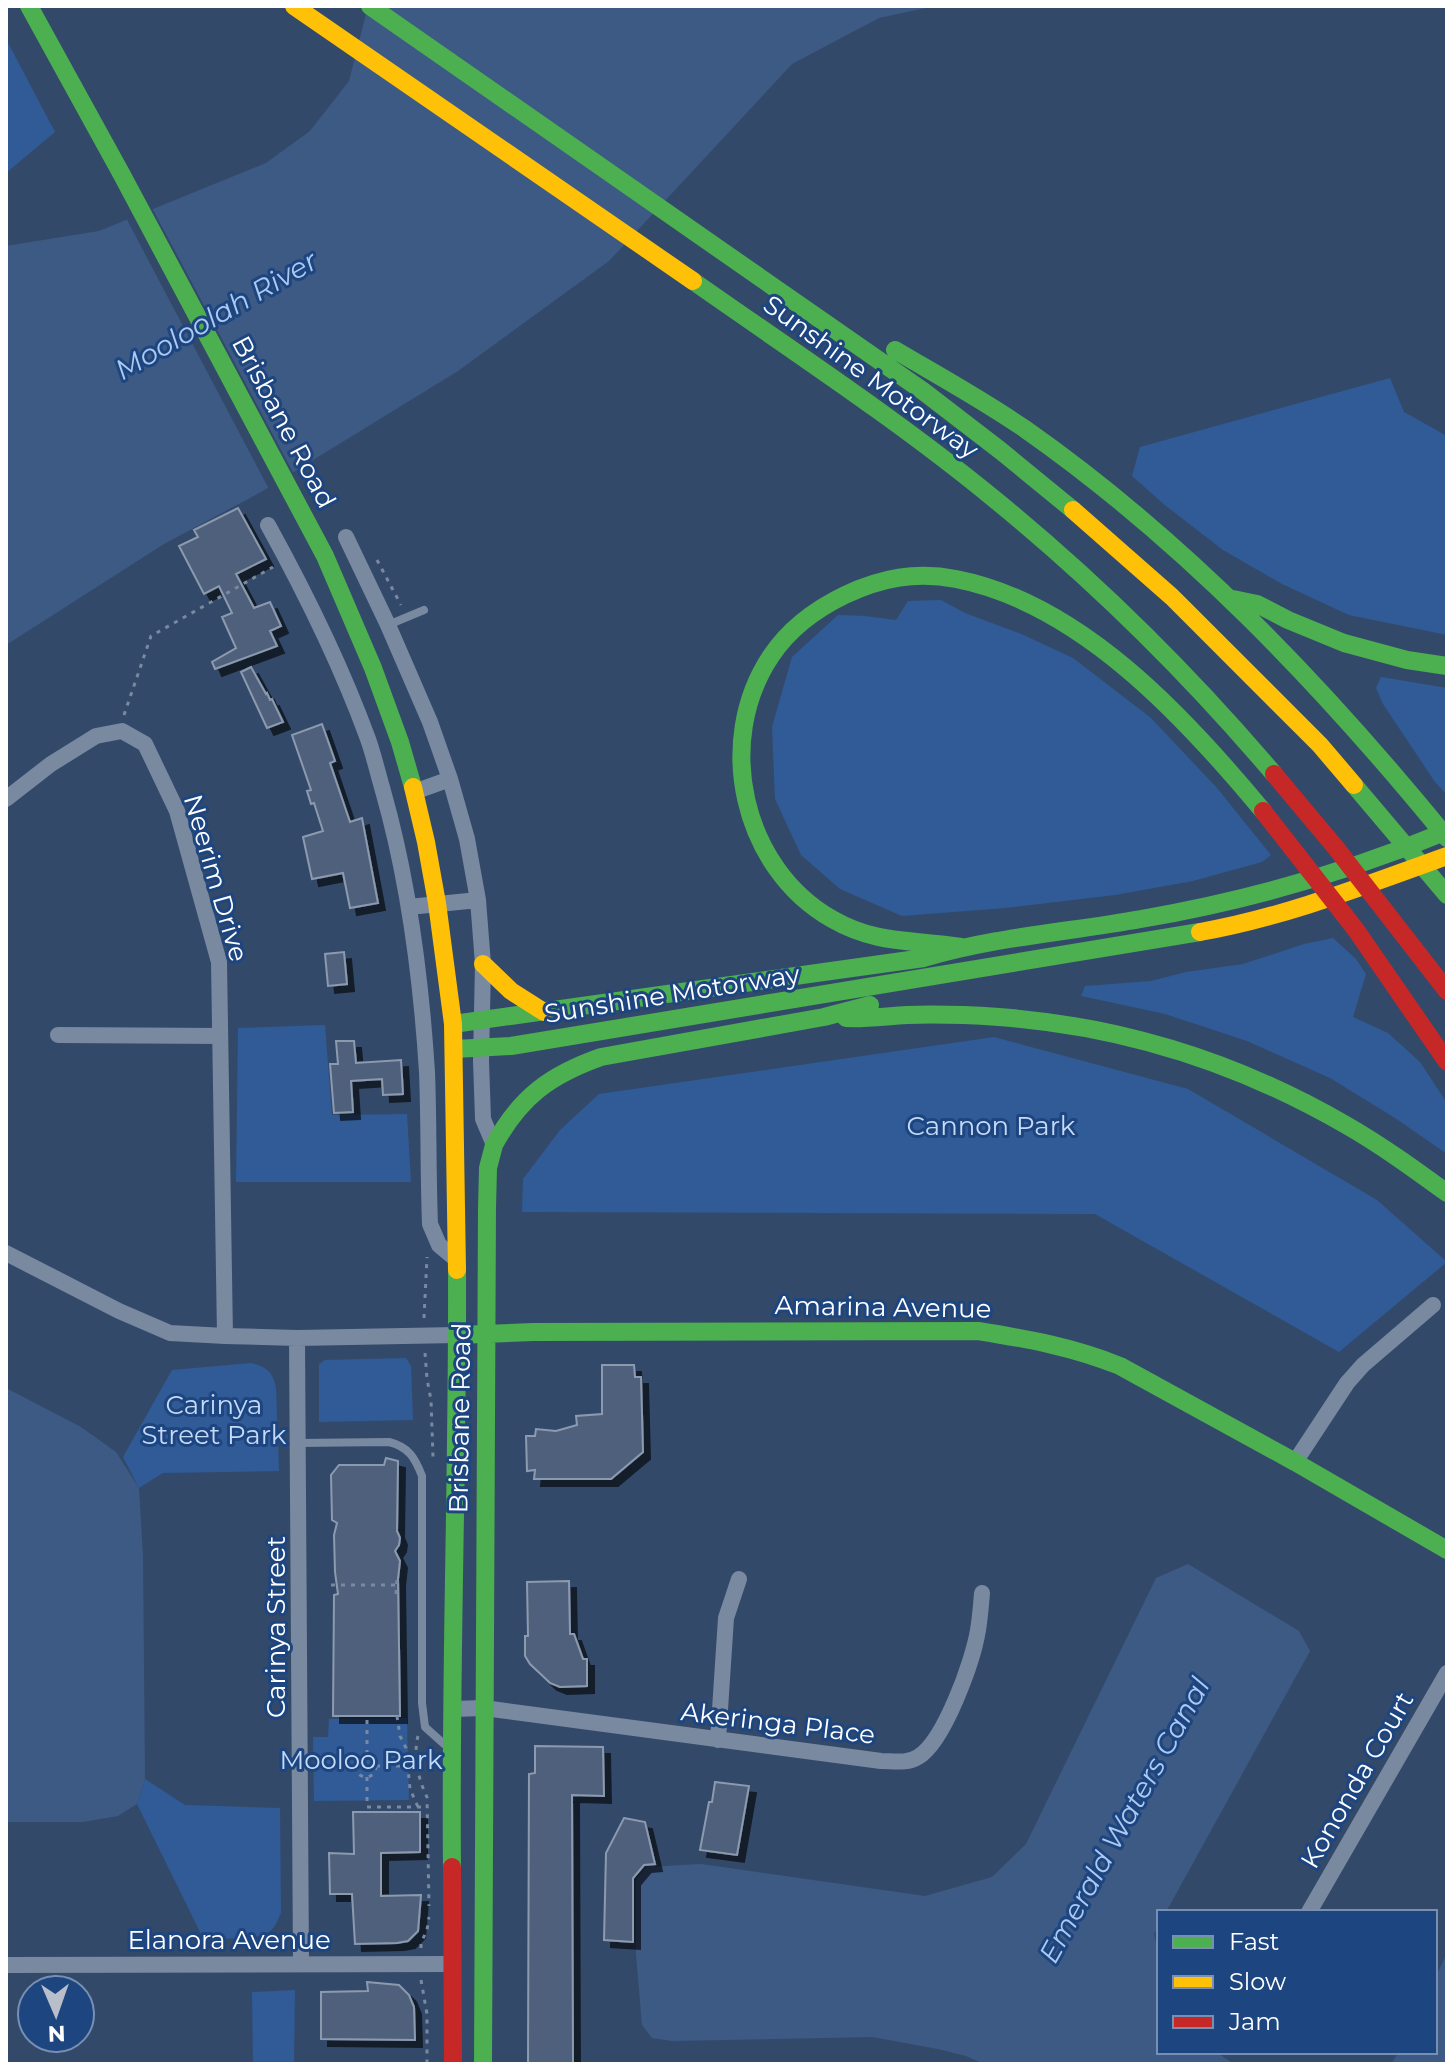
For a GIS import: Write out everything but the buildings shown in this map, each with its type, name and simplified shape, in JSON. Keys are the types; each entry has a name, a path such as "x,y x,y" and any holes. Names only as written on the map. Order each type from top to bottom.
{"main road":[{"name":"Brisbane Road","path":"29,6 325,556 389,709 426,842 437,903 455,1049 457,1335 451,1749 453,2064"},
{"name":"Sunshine Motorway","path":"294,6 661,259 932,451 991,497 1125,615 1182,671 1320,827 1447,991"},
{"name":"Sunshine Motorway","path":"370,6 923,391 1102,534 1172,597 1320,745 1447,895"},
{"path":"837,331 877,339 972,395 1037,437 1137,516 1282,652 1447,838"},
{"path":"961,947 887,940 858,931 810,904 788,884 770,860 750,819 743,793 739,767 743,721 755,684 766,664 804,619 848,593 882,580 913,575 980,584 1026,602 1062,621 1119,662 1223,765 1292,847 1393,980 1447,1062"},
{"path":"1227,598 1257,604 1318,633 1365,649 1447,666"},
{"name":"Sunshine Motorway","path":"453,1024 924,958 961,947 1194,909 1298,883 1382,857 1447,831"},
{"name":"Sunshine Motorway","path":"455,1049 511,1046 1221,928 1315,903 1447,856"},
{"path":"494,1145 510,1115 522,1102 551,1079 584,1062 1145,952 1179,936"},
{"path":"483,964 511,991 544,1012"},
{"path":"824,1017 1000,1017 1087,1027 1152,1043 1260,1080 1325,1112 1376,1141 1447,1193"},
{"name":"Brisbane Road","path":"483,2064 487,1180 494,1145"},
{"name":"Amarina Avenue","path":"457,1335 978,1331 1050,1343 1092,1355 1152,1382 1447,1550"}],"street":[{"path":"268,525 328,643 369,741 393,827 409,907 427,1074 430,1224 439,1245 457,1260"},
{"name":"Brisbane Road","path":"346,537 430,722 467,839 478,900 483,964 483,1119 494,1145"},
{"path":"6,799 51,764 96,736 122,731"},
{"name":"Neerim Drive","path":"122,731 145,744 177,811 219,962 225,1336"},
{"path":"414,792 450,779"},
{"path":"409,907 478,900"},
{"path":"58,1035 220,1036"},
{"path":"6,1253 119,1311 170,1333 297,1338 457,1335"},
{"path":"1295,1462 1347,1383 1363,1365 1433,1305"},
{"name":"Carinya Street","path":"297,1338 301,1964"},
{"path":"718,1740 726,1618 739,1579"},
{"name":"Akeringa Place","path":"452,1709 484,1708 902,1762 915,1759 933,1744 958,1693 978,1632 982,1593"},
{"name":"Kononda Court","path":"1310,1910 1447,1673"},
{"name":"Elanora Avenue","path":"6,1965 453,1964"}],"lane":[{"path":"388,625 424,610"},
{"name":"Brisbane Road","path":"299,1443 389,1442 402,1445 413,1455 422,1476 422,1703 425,1727 451,1749"}],"path":[{"path":"122,731 124,713 151,636 287,559"},
{"path":"396,1594 397,1579"},
{"path":"331,1585 397,1585"},
{"path":"397,1716 400,1736 406,1748 410,1789 418,1807"},
{"path":"367,1720 367,1757"},
{"path":"367,1757 375,1760 376,1766 374,1774 367,1777 360,1774 356,1767 358,1760 367,1757"},
{"path":"376,1766 408,1766"},
{"path":"300,1768 356,1767"},
{"path":"367,1777 367,1807 427,1807"}],"green space":[{"path":"6,39 55,132 6,173"},
{"path":"1390,378 1404,412 1447,436 1447,635 1349,615 1282,584 1223,550 1132,476 1140,447"},
{"path":"941,600 1073,658 1151,718 1217,788 1271,855 1262,862 1193,881 1115,895 1006,908 902,916 840,889 801,855 775,799 772,727 792,657 838,615 896,620 908,601"},
{"path":"1381,677 1447,688 1447,795 1383,704 1376,688"},
{"path":"1333,938 1356,959 1366,974 1353,1017 1388,1033 1420,1062 1447,1103 1447,1154 1330,1078 1247,1041 1165,1014 1081,996 1085,986 1151,981 1186,972 1243,964"},
{"path":"325,1025 332,1115 407,1114 411,1182 236,1182 238,1028"},
{"name":"Cannon Park","path":"994,1037 1188,1089 1377,1200 1447,1262 1339,1352 1095,1214 522,1212 523,1179 560,1130 599,1094"},
{"path":"406,1358 411,1366 413,1420 319,1422 319,1364 325,1360"},
{"name":"Carinya Street Park","path":"251,1363 268,1371 275,1382 279,1471 163,1473 139,1488 123,1457 172,1370"},
{"name":"Mooloo Park","path":"407,1718 409,1800 314,1801 313,1737 328,1737 329,1719"},
{"path":"145,1779 185,1805 280,1808 281,1913 270,1931 244,1938 203,1938 137,1804"},
{"path":"295,1990 294,2064 253,2064 252,1992"}],"water":[{"name":"Mooloolah River","path":"368,6 935,6 879,18 792,64 609,261 458,371 261,492 164,544 6,645 6,246 99,231 266,163 310,131 349,81"},
{"path":"6,1388 81,1427 116,1452 139,1488 143,1556 145,1779 137,1804 118,1816 83,1822 6,1822"},
{"name":"Emerald Waters Canal","path":"1188,1564 1299,1631 1310,1651 1167,1910 1157,1910 1154,1934 1157,1948 1157,2054 1219,2054 1234,2064 984,2064 938,2049 872,2037 672,2041 652,2038 642,2025 636,1954 636,1880 646,1867 701,1864 925,1896 992,1877 1026,1844 1156,1578"},
{"path":"1447,1953 1447,2064 1391,2064 1398,2054 1437,2054 1437,1974"}],"pier":[{"path":"151,206 295,476 270,491 125,216"}],"traffic: fast":[{"path":"29,6 325,556 373,668 413,787"},
{"path":"370,6 923,391 1073,510"},
{"path":"693,281 920,441 1031,530 1140,630 1209,700 1274,774"},
{"path":"895,350 1025,429 1141,519 1197,568 1301,672 1447,838"},
{"path":"961,947 880,937 832,919 801,897 776,868 758,836 746,800 742,763 744,726 754,690 771,656 786,637 814,613 845,595 899,578 941,577 1002,592 1045,612 1087,638 1127,669 1200,738 1263,811"},
{"path":"1233,599 1257,604 1344,643 1407,660 1447,666"},
{"path":"1354,785 1447,895"},
{"path":"453,1024 924,958 1004,940 1180,912 1334,872 1447,831"},
{"path":"455,1049 511,1046 1200,932"},
{"path":"494,1145 515,1114 538,1090 566,1072 601,1057 824,1017 870,1005"},
{"path":"846,1018 907,1015 999,1017 1090,1029 1178,1051 1264,1083 1305,1103 1372,1141 1447,1193"},
{"path":"483,2064 487,1208 488,1168 494,1145"},
{"path":"452,1867 457,1270"},
{"path":"457,1335 533,1332 978,1331 1050,1344 1120,1366 1447,1550"}],"traffic: slow":[{"path":"294,6 693,281"},
{"path":"1073,510 1172,597 1320,745 1354,785"},
{"path":"413,787 437,903 453,1024 457,1270"},
{"path":"1200,932 1294,909 1447,856"},
{"path":"483,964 511,991 544,1012"}],"traffic: jam":[{"path":"1274,774 1447,991"},
{"path":"1263,811 1356,930 1447,1062"},
{"path":"452,1867 453,2064"}]}
